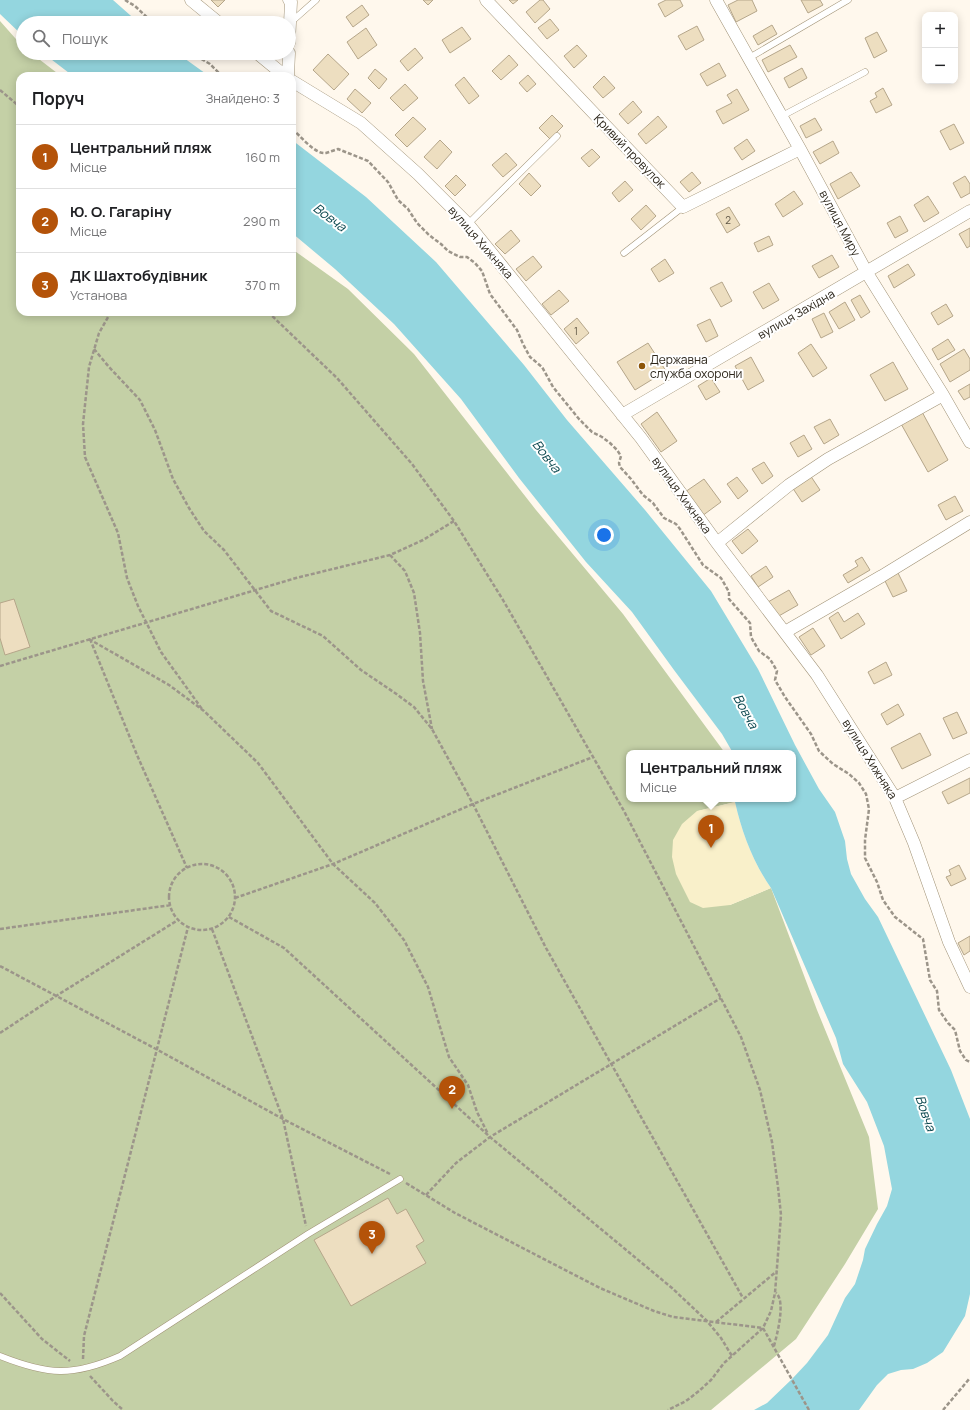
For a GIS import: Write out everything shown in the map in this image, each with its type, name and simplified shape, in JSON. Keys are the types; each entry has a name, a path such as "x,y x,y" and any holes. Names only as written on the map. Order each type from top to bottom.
{"street":[{"path":"191,0 211,16"},
{"path":"289,0 291,2 290,16"},
{"name":"Кривий провулок","path":"486,0 683,208"},
{"name":"вулиця Миру","path":"716,0 782,116 867,272 943,395 970,442"},
{"path":"265,60 280,72"},
{"path":"288,72 289,60"},
{"name":"вулиця Хижняка","path":"296,83 361,124 418,174 468,224 641,438 717,543 817,675 895,798 914,843 949,942 970,987"},
{"path":"683,208 800,149"},
{"name":"вулиця Західна","path":"622,415 970,211"},
{"path":"717,543 790,485 828,459 943,395"},
{"path":"785,632 882,576 970,522"},
{"path":"895,798 970,760"}],"lane":[{"path":"296,18 316,0"},
{"path":"749,58 848,0"},
{"path":"782,116 866,72"},
{"path":"468,224 558,136"},
{"path":"624,254 683,208"},
{"path":"0,1356 33,1368 50,1371 83,1369 98,1366 120,1356 308,1234 400,1179"}],"path":[{"path":"125,0 146,16"},
{"path":"203,60 210,64 218,72"},
{"path":"0,90 16,104"},
{"path":"296,132 306,143 322,153 327,153 338,148 368,161 388,182 398,200 408,209 417,223 429,235 448,251 460,257 467,257 475,263 482,272 490,294 517,330 530,357 542,366 553,387 592,432 602,437 617,450 620,456 620,467 643,495 653,502 664,518 676,524 702,565 721,578 729,592 730,599 750,623 751,637 759,651 770,659 777,672 776,680 785,697 811,734 820,750 832,764 849,774 859,783 866,794 869,809 865,840 865,858 877,882 883,900 895,917 923,938 930,980 937,990 939,1010 955,1030 960,1051 966,1060 970,1062"},
{"path":"109,316 99,333 89,366 83,424 85,457 118,533 127,578 161,652 204,711"},
{"path":"272,316 337,378 412,464 454,521 503,600 624,811 741,1037 760,1090 772,1142 781,1215 775,1293 771,1311 763,1328 732,1356 699,1391 686,1401 668,1410"},
{"path":"94,349 140,400 155,430 173,479 204,531 224,550 271,611 323,636 361,670 414,707 432,729 473,804 546,948 743,1298"},
{"path":"0,666 296,578 390,555 423,540 454,521"},
{"path":"390,555 405,571 414,593 420,633 422,681 432,729"},
{"path":"89,639 169,685 204,711 258,763 333,864 375,903 404,940 428,987 449,1057 468,1085 477,1112 490,1137"},
{"path":"89,639 136,755 187,868"},
{"path":"235,898 333,864 473,804 593,757"},
{"path":"198,864 209,865 219,869 228,876 234,886 235,898 229,917 212,929 200,930 188,927 178,920 172,911 169,900 173,881 179,873 198,864"},
{"path":"0,929 170,905"},
{"path":"229,917 284,948 490,1137 672,1288 707,1321 722,1338 732,1356"},
{"path":"0,1033 56,996 178,920"},
{"path":"83,1369 84,1336 188,927"},
{"path":"212,929 283,1119 308,1234"},
{"path":"0,966 283,1119 400,1179 455,1213 600,1288 654,1311 673,1317 763,1328"},
{"path":"426,1195 456,1163 490,1137 721,998"},
{"path":"716,1322 777,1271"},
{"path":"0,1293 42,1339 63,1356 83,1369 123,1410"},
{"path":"774,1346 779,1325 780,1303 778,1295 775,1293"},
{"path":"763,1328 809,1410"},
{"path":"943,1410 970,1378"}],"green space":[{"path":"0,21 16,39 16,60 40,60 56,72 16,72 16,316 296,316 296,252 348,289 414,354 536,510 623,614 723,750 626,750 626,802 735,802 698,811 730,905 771,888 817,1010 869,1137 878,1209 845,1264 796,1339 711,1410 0,1410"}],"sand":[{"path":"735,802 749,847 771,888 730,905 703,908 690,902 676,874 672,857 673,840 682,824 697,811"}],"water":[{"path":"0,0 113,0 131,16 16,16 16,29 0,14"},
{"path":"52,60 187,60 203,72 68,72"},
{"name":"Вовча","path":"296,143 366,197 436,262 524,365 567,420 645,510 711,591 758,669 795,745 819,789 835,812 845,841 847,859 851,874 865,899 878,917 951,1070 970,1119 970,1294 965,1316 943,1352 927,1363 913,1369 901,1370 888,1374 877,1385 859,1410 754,1410 767,1403 792,1379 807,1363 828,1335 845,1298 855,1284 865,1249 887,1206 892,1189 884,1146 867,1102 843,1064 836,1038 771,888 749,847 735,802 796,802 796,750 731,750 722,734 632,612 586,562 519,478 461,399 394,324 335,269 296,236"}],"building":[{"path":"211,0 225,0 218,7"},
{"path":"423,0 433,0 428,5"},
{"path":"509,0 518,0 513,4"},
{"path":"540,0 543,0 550,9 535,23 526,12"},
{"path":"666,0 680,0 683,6 665,17 658,4"},
{"path":"738,0 752,0 757,11 736,22 728,5"},
{"path":"801,0 820,0 823,5 808,13"},
{"path":"362,5 369,15 353,27 346,17"},
{"path":"550,19 559,30 547,39 538,28"},
{"path":"772,25 777,34 758,45 753,36"},
{"path":"697,26 704,40 686,50 678,36"},
{"path":"462,27 471,39 450,53 442,40"},
{"path":"366,28 377,45 358,59 347,42"},
{"path":"877,32 887,51 874,58 865,38"},
{"path":"577,45 587,56 574,68 564,56"},
{"path":"790,45 797,57 768,72 762,60"},
{"path":"415,48 423,58 408,71 400,61"},
{"path":"328,54 349,74 334,90 313,70"},
{"path":"509,55 518,65 501,80 492,71"},
{"path":"719,63 726,76 707,86 700,74"},
{"path":"802,68 807,78 789,88 784,78"},
{"path":"375,69 387,79 379,89 368,78"},
{"path":"528,75 536,84 527,92 519,83"},
{"path":"604,76 615,88 603,98 593,87"},
{"path":"464,77 479,96 469,104 455,85"},
{"path":"405,84 418,98 403,111 390,98"},
{"path":"883,88 892,105 876,113 870,101 877,97 875,93"},
{"path":"355,89 371,103 362,113 347,99"},
{"path":"737,89 749,110 723,124 716,111 732,103 727,95"},
{"path":"633,101 642,112 628,124 619,114"},
{"path":"552,115 563,126 550,139 539,128"},
{"path":"658,116 667,127 646,144 638,134"},
{"path":"413,117 426,129 407,147 395,135"},
{"path":"815,118 822,130 806,138 800,126"},
{"path":"954,124 964,143 950,150 940,131"},
{"path":"747,139 755,151 742,160 734,148"},
{"path":"440,140 452,152 437,169 424,157"},
{"path":"833,141 839,153 820,164 813,152"},
{"path":"592,149 600,157 589,167 581,158"},
{"path":"506,153 517,165 503,177 492,165"},
{"path":"692,172 701,183 689,192 680,182"},
{"path":"851,172 860,186 838,199 830,184"},
{"path":"529,173 541,186 531,196 519,184"},
{"path":"456,175 466,185 455,196 445,186"},
{"path":"965,176 970,184 970,193 961,198 953,183"},
{"path":"625,181 633,190 619,202 612,193"},
{"path":"794,191 803,204 783,217 775,204"},
{"path":"928,196 939,213 924,222 914,205"},
{"path":"646,205 656,216 641,230 631,219"},
{"path":"729,207 740,225 727,233 716,214"},
{"path":"900,216 908,231 895,238 887,223"},
{"path":"970,228 970,246 967,248 959,234"},
{"path":"511,230 520,241 505,254 495,244"},
{"path":"769,236 773,245 758,252 754,243"},
{"path":"832,255 839,267 819,278 812,266"},
{"path":"533,256 542,267 526,281 516,269"},
{"path":"665,259 674,273 659,282 651,269"},
{"path":"908,264 915,275 894,288 888,276"},
{"path":"722,282 732,301 721,307 710,288"},
{"path":"769,283 779,300 763,309 753,292"},
{"path":"559,290 569,301 551,315 542,304"},
{"path":"860,295 870,312 861,318 851,300"},
{"path":"845,302 855,320 839,329 829,312"},
{"path":"946,304 953,316 938,325 931,313"},
{"path":"824,313 833,332 821,338 812,319"},
{"path":"577,318 589,333 576,344 564,329"},
{"path":"710,319 718,336 706,342 697,325"},
{"path":"948,339 955,350 938,360 932,349"},
{"name":"Державна служба охорони","path":"648,343 666,371 635,390 617,362"},
{"path":"811,344 827,368 813,377 798,353"},
{"path":"964,349 970,359 970,370 950,382 940,364"},
{"path":"751,357 764,381 748,390 735,366"},
{"path":"893,362 908,389 885,401 870,375"},
{"path":"711,378 720,392 706,400 698,386"},
{"path":"970,384 970,397 964,400 958,391"},
{"path":"921,410 948,460 928,472 900,422"},
{"path":"657,412 677,441 661,452 641,424"},
{"path":"830,419 839,435 824,444 814,427"},
{"path":"804,435 812,449 798,457 790,443"},
{"path":"764,462 773,476 762,484 752,469"},
{"path":"810,475 820,490 802,502 792,487"},
{"path":"737,477 748,491 738,499 727,484"},
{"path":"704,479 721,502 702,516 685,492"},
{"path":"955,496 963,511 946,520 938,505"},
{"path":"748,529 758,541 742,554 732,541"},
{"path":"862,557 870,570 848,583 843,575 858,566 855,561"},
{"path":"766,566 773,577 758,587 751,576"},
{"path":"897,571 907,591 893,597 883,577"},
{"path":"789,590 798,605 777,617 768,602"},
{"path":"14,599 30,647 5,655 0,638 0,603"},
{"path":"838,612 844,622 858,613 865,624 841,639 829,618"},
{"path":"813,628 825,646 811,655 799,637"},
{"path":"886,662 892,675 874,684 868,672"},
{"path":"898,704 904,715 887,725 881,714"},
{"path":"957,712 967,733 953,739 943,718"},
{"path":"920,733 931,755 902,769 891,748"},
{"path":"970,778 970,793 948,804 942,792"},
{"path":"959,865 966,879 951,886 946,877 951,875 949,870"},
{"path":"970,936 970,951 964,955 958,943"},
{"path":"388,1198 397,1214 406,1209 424,1241 416,1246 426,1263 351,1306 314,1240"}],"place":[{"name":"Державна служба охорони","path":"642,366"},
{"name":"Центральний пляж","path":"711,848"},
{"name":"Ю. О. Гагаріну","path":"452,1109"},
{"name":"ДК Шахтобудівник","path":"372,1254"}]}
